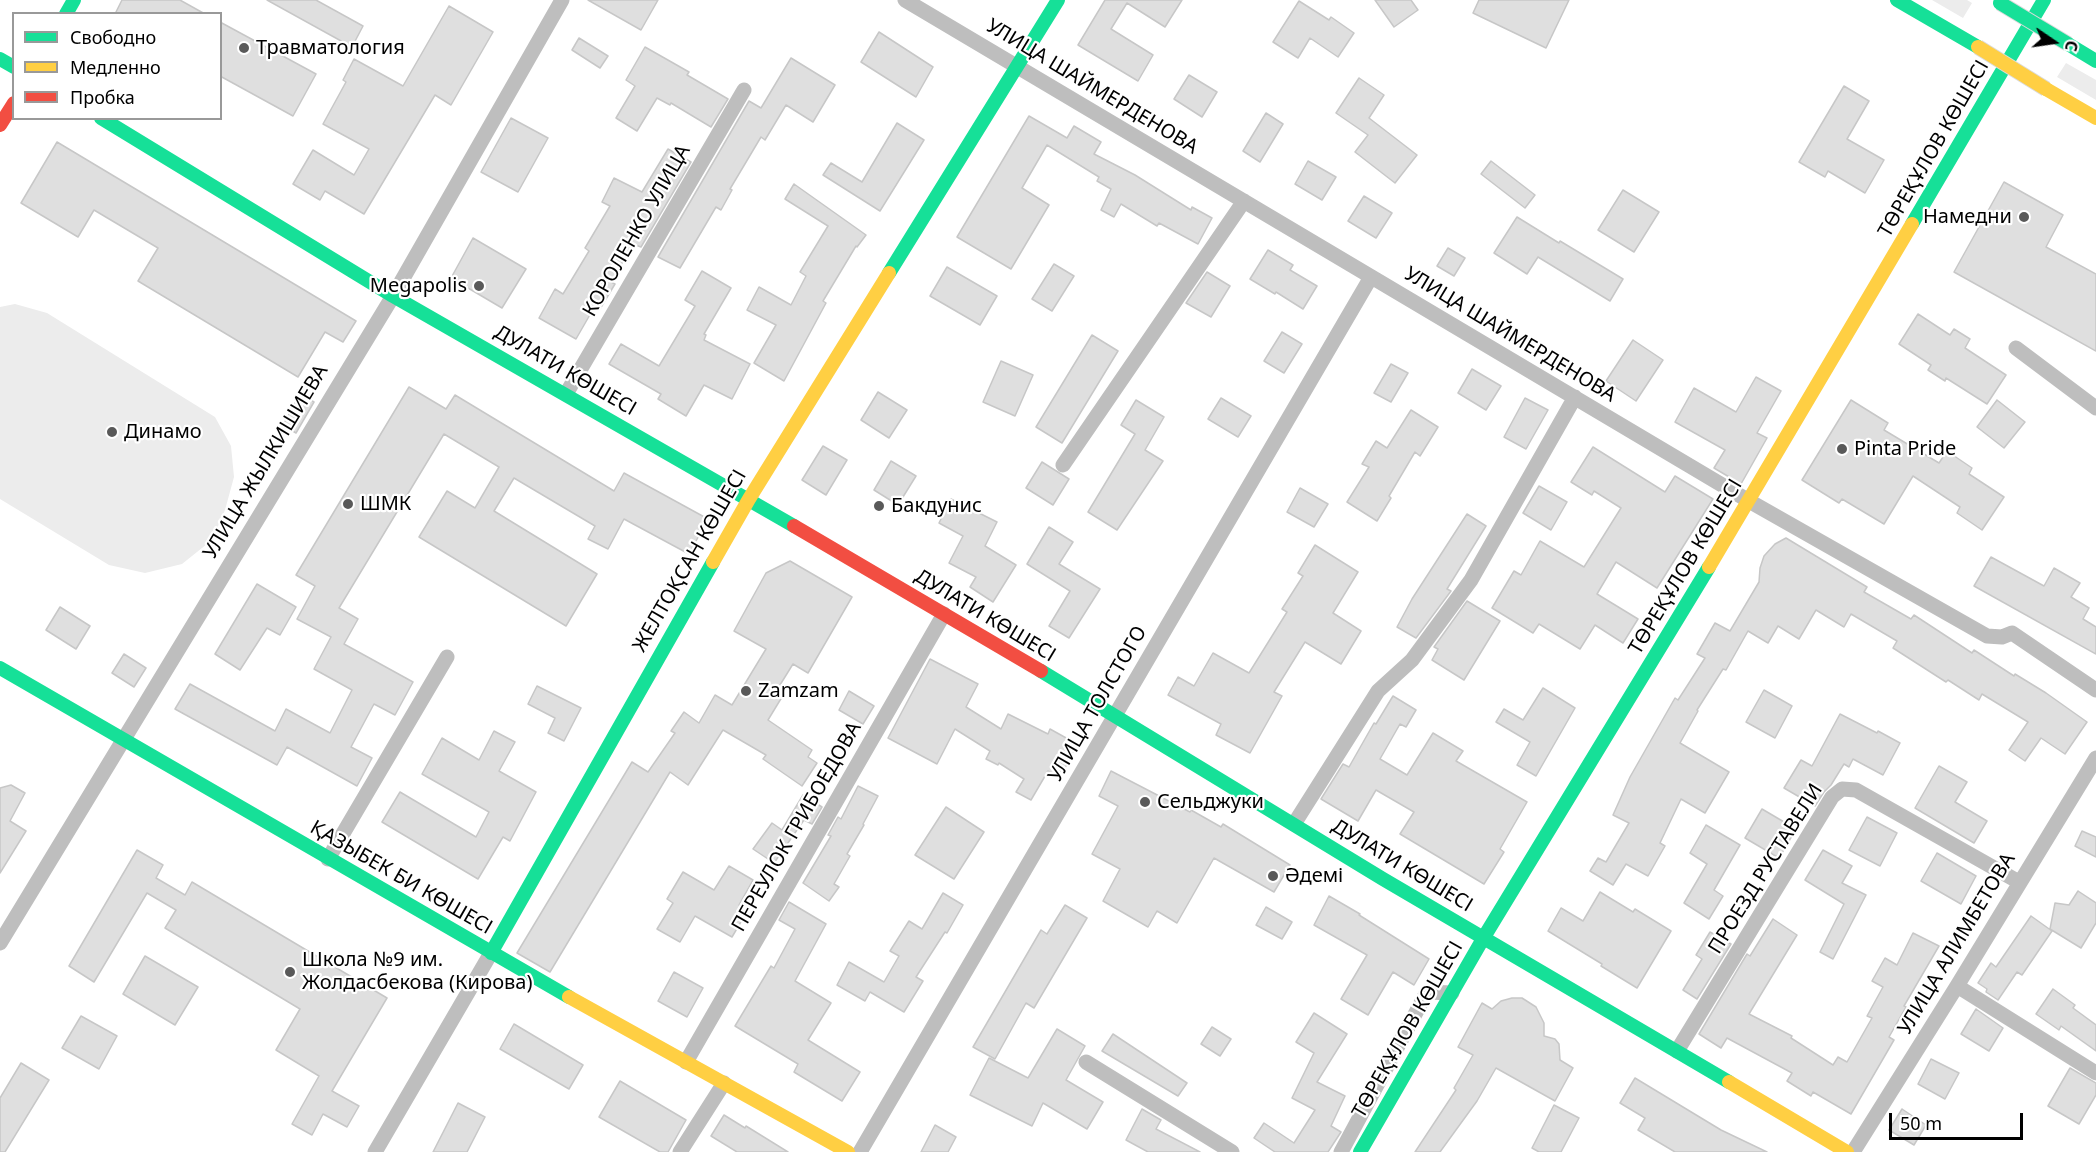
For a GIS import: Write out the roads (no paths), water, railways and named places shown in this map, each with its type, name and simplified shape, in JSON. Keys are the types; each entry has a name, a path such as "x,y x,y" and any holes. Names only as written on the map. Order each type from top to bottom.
{"main road":[{"name":"ЖЕЛТОҚСАН КӨШЕСІ","path":"491,953 749,499 1058,0"},
{"path":"1897,0 2096,118"},
{"name":"ТӨРЕҚҰЛОВ КӨШЕСІ","path":"1360,1152 1484,937 1749,501 2044,0"},
{"path":"1997,2 2096,61"},
{"path":"0,125 12,106"},
{"name":"ДУЛАТИ КӨШЕСІ","path":"104,120 393,296 749,499 1847,1152"},
{"name":"ҚАЗЫБЕК БИ КӨШЕСІ","path":"0,668 491,953 848,1152"}],"street":[{"name":"УЛИЦА ЖЫЛКИШИЕВА","path":"0,943 393,296 562,0"},
{"name":"УЛИЦА ШАЙМЕРДЕНОВА","path":"905,0 1749,501 1987,636 2002,637 2012,633 2096,690"},
{"name":"КОРОЛЕНКО УЛИЦА","path":"566,394 744,90"},
{"path":"1063,465 1244,201"},
{"name":"УЛИЦА ТОЛСТОГО","path":"860,1152 1371,277"},
{"path":"2016,348 2096,408"},
{"path":"1294,824 1378,691 1412,660 1471,580 1575,398"},
{"name":"ПЕРЕУЛОК ГРИБОЕДОВА","path":"686,1062 944,614"},
{"path":"328,859 447,657"},
{"name":"УЛИЦА АЛИМБЕТОВА","path":"1853,1152 2096,758"},
{"name":"ПРОЕЗД РУСТАВЕЛИ","path":"1677,1052 1832,797 1842,789 1856,790 2019,882"},
{"name":"ЖЕЛТОҚСАН КӨШЕСІ","path":"375,1152 491,953"},
{"path":"1957,986 2096,1073"},
{"path":"1341,1152 1427,992 1452,993"},
{"path":"1086,1062 1232,1152"},
{"path":"680,1152 724,1083"}],"place":[{"name":"Травматология","path":"244,48"},
{"name":"Намедни","path":"2024,217"},
{"name":"Megapolis","path":"479,286"},
{"name":"Динамо","path":"112,432"},
{"name":"Pinta Pride","path":"1842,449"},
{"name":"ШМК","path":"348,504"},
{"name":"Бакдунис","path":"879,506"},
{"name":"Zamzam","path":"746,691"},
{"name":"Сельджуки","path":"1145,802"},
{"name":"Әдемі","path":"1273,876"},
{"name":"Школа №9 им. Жолдасбекова (Кирова)","path":"290,972"}]}
